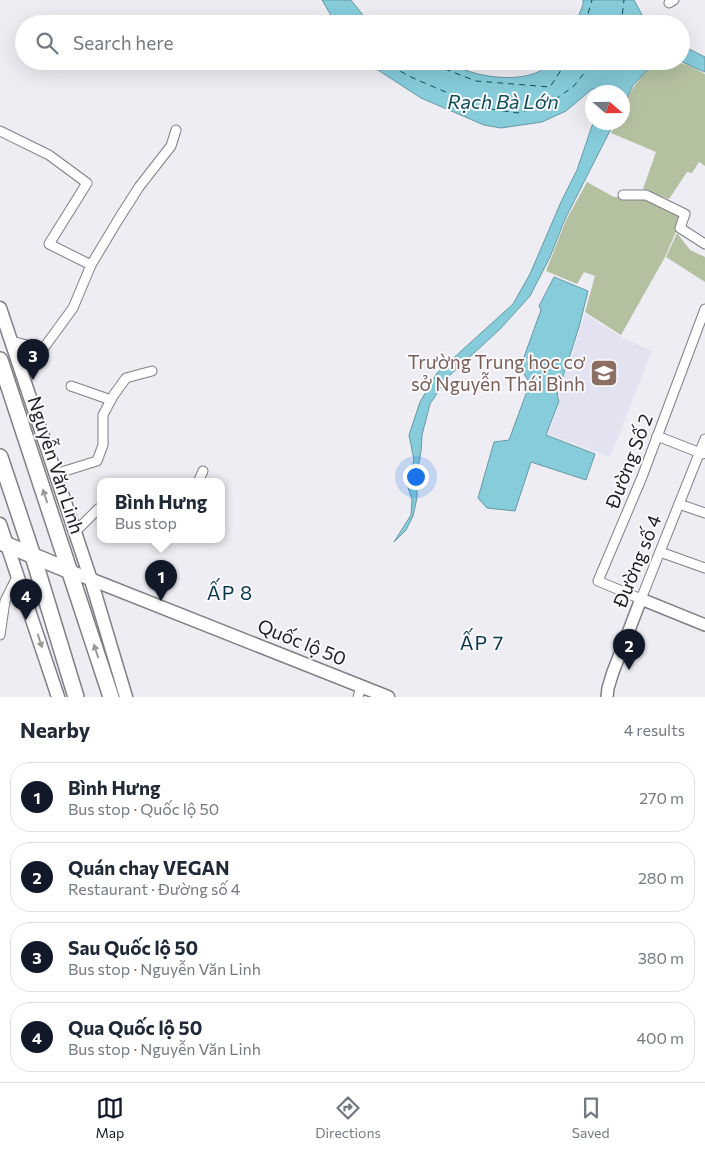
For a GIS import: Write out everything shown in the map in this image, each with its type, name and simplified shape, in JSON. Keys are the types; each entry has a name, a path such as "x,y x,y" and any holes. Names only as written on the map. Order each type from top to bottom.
{"highway":[{"name":"Nguyễn Văn Linh","path":"0,360 111,697"},
{"path":"0,457 34,556 76,697"},
{"name":"Quốc lộ 50","path":"4,544 70,571"}],"main road":[{"name":"Nguyễn Văn Linh","path":"0,308 91,580 126,697"},
{"path":"0,524 4,544 18,575 58,697"},
{"name":"Quốc lộ 50","path":"70,571 359,692 388,697"}],"street":[{"path":"11,341 43,349 73,308 92,266 118,220 171,146 176,130"},
{"path":"0,131 49,155 87,183 50,244 92,266"},
{"path":"623,195 646,195 685,214 680,228 705,244"},
{"name":"Đường Số 2","path":"641,599 598,581 642,477 705,309"},
{"path":"55,474 97,461 103,445 103,415 111,400 126,378 152,371"},
{"path":"71,386 111,400"},
{"path":"657,436 702,454"},
{"name":"Đường số 4","path":"607,697 613,672 679,504 702,454 705,439"},
{"path":"199,478 202,471"},
{"path":"679,504 705,513"},
{"path":"75,532 97,510"},
{"path":"660,552 705,568"},
{"path":"0,635 5,601 18,575"},
{"path":"641,599 705,625"}],"shaded area":[{"name":"Trường Trung học cơ sở Nguyễn Thái Bình","path":"585,314 621,337 652,351 610,457 548,434 560,401 558,395"}],"green space":[{"path":"690,67 705,74 705,166 699,162 692,173 687,172 669,199 643,189 656,152 611,133 612,130 630,130 630,94 647,70 690,70"},
{"path":"587,182 614,197 645,196 683,215 665,257 621,335 585,312 595,276 584,272 577,284 546,271 566,220"},
{"path":"677,233 690,250 705,257 705,282 666,257"}],"water":[{"path":"322,0 351,0 363,15 331,15"},
{"path":"583,0 634,0 642,15 579,15"},
{"path":"690,50 705,57 705,72 690,65"},
{"name":"Rạch Bà Lớn","path":"378,70 465,70 486,76 511,78 540,70 647,70 633,85 630,91 630,85 585,85 585,95 566,111 542,122 501,128 484,125 421,98"},
{"path":"591,130 610,130 565,219 550,257 530,296 500,329 448,377 430,404 422,435 417,474 417,498 413,516 406,530 394,542 411,515 412,500 407,484 414,460 409,435 420,402 437,373 513,304 530,274 577,170"},
{"path":"554,277 588,291 579,327 557,395 559,401 546,435 595,454 586,480 531,462 515,511 487,508 478,498 494,442 509,440 530,383 520,368 541,310 539,306"}],"ferry route":[{"path":"588,15 592,0"},
{"path":"622,15 624,0"},
{"path":"398,70 483,108 518,113 548,104 573,87 587,70"},
{"path":"447,70 476,81 550,87 561,70"}],"place":[{"name":"Trường Trung học cơ sở Nguyễn Thái Bình","path":"604,373"},
{"name":"Sau Quốc lộ 50","path":"33,380"},
{"name":"Bình Hưng","path":"161,601"},
{"name":"Qua Quốc lộ 50","path":"26,620"},
{"name":"Quán chay VEGAN","path":"629,670"}],"district":[{"name":"ẤP 8","path":"230,593"},
{"name":"ẤP 7","path":"482,643"}]}
